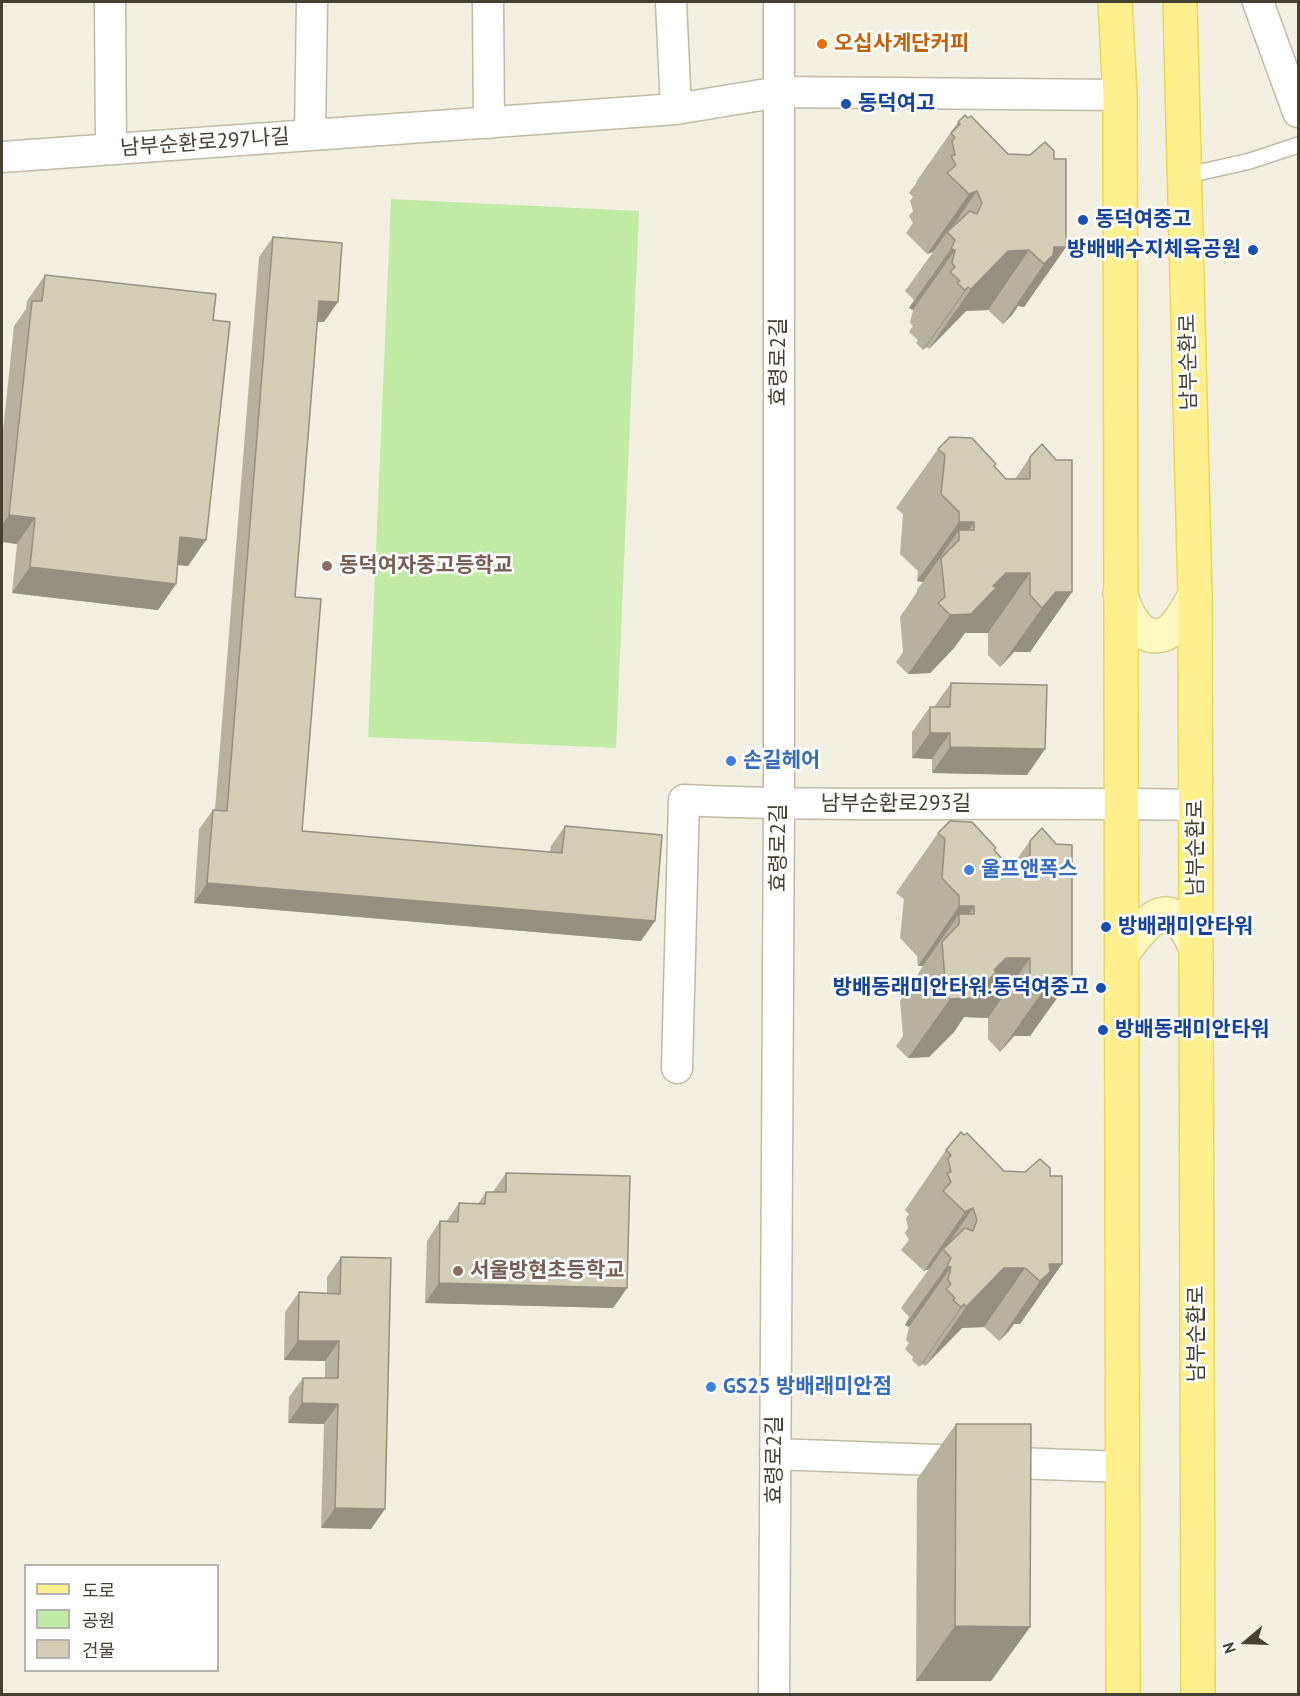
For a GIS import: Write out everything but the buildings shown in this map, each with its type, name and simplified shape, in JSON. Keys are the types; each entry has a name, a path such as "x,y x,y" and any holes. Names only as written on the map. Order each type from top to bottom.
{"main road":[{"path":"1114,2 1120,95 1123,1695"},
{"name":"남부순환로","path":"1180,2 1195,596 1198,1695"},
{"path":"1120,593 1126,611 1139,629 1148,634 1162,635 1182,617 1195,596"},
{"path":"1122,954 1148,922 1157,916 1169,914 1178,917 1196,949"}],"street":[{"path":"110,2 111,149"},
{"name":"남부순환로297나길","path":"2,158 310,135 312,2"},
{"path":"488,2 489,123"},
{"path":"671,2 676,109"},
{"name":"효령로2길","path":"774,1695 779,804 779,2"},
{"path":"1258,2 1299,112"},
{"path":"310,135 676,109 779,92 1120,95"},
{"name":"남부순환로293길","path":"676,1068 684,800 779,804 1121,803 1196,805"},
{"path":"775,1454 1123,1467"}],"lane":[{"path":"1184,176 1250,161 1299,145"}],"green space":[{"path":"391,199 639,211 616,748 368,737"}],"place":[{"name":"오십사계단커피","path":"822,44"},
{"name":"동덕여고","path":"846,104"},
{"name":"동덕여중고","path":"1083,220"},
{"name":"방배배수지체육공원","path":"1253,250"},
{"name":"동덕여자중고등학교","path":"327,566"},
{"name":"손길헤어","path":"731,761"},
{"name":"울프앤폭스","path":"969,870"},
{"name":"방배래미안타워","path":"1106,927"},
{"name":"방배동래미안타워.동덕여중고","path":"1101,988"},
{"name":"방배동래미안타워","path":"1103,1030"},
{"name":"서울방현초등학교","path":"458,1271"},
{"name":"GS25 방배래미안점","path":"711,1387"}]}
